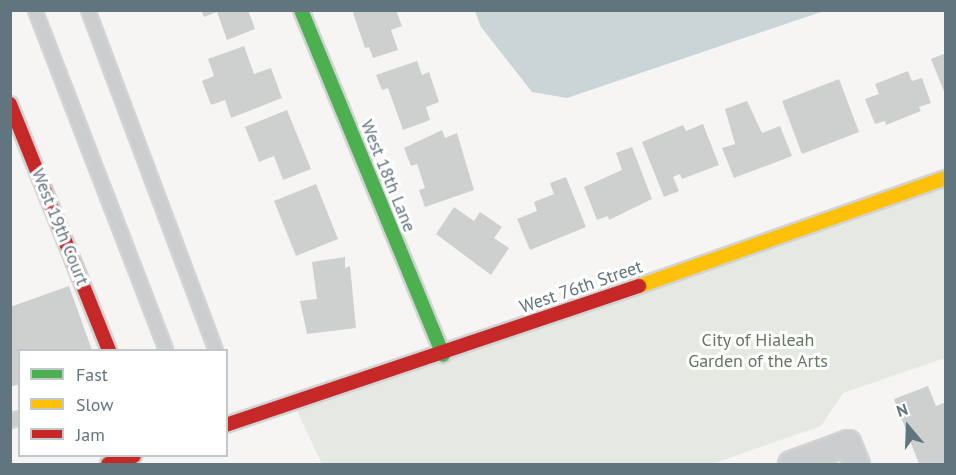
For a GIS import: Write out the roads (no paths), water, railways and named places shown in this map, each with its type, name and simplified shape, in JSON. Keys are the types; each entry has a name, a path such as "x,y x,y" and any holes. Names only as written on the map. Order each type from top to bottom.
{"street":[{"name":"West 18th Lane","path":"301,10 443,355"},
{"name":"West 19th Court","path":"10,104 108,349"},
{"name":"West 76th Street","path":"228,424 443,355 945,178"},
{"path":"791,465 852,454"},
{"path":"108,465 131,457"}],"lane":[{"path":"35,10 165,349"},
{"path":"88,10 215,349"}],"park label":[{"name":"City of Hialeah Garden of the Arts","path":"758,351"}]}
